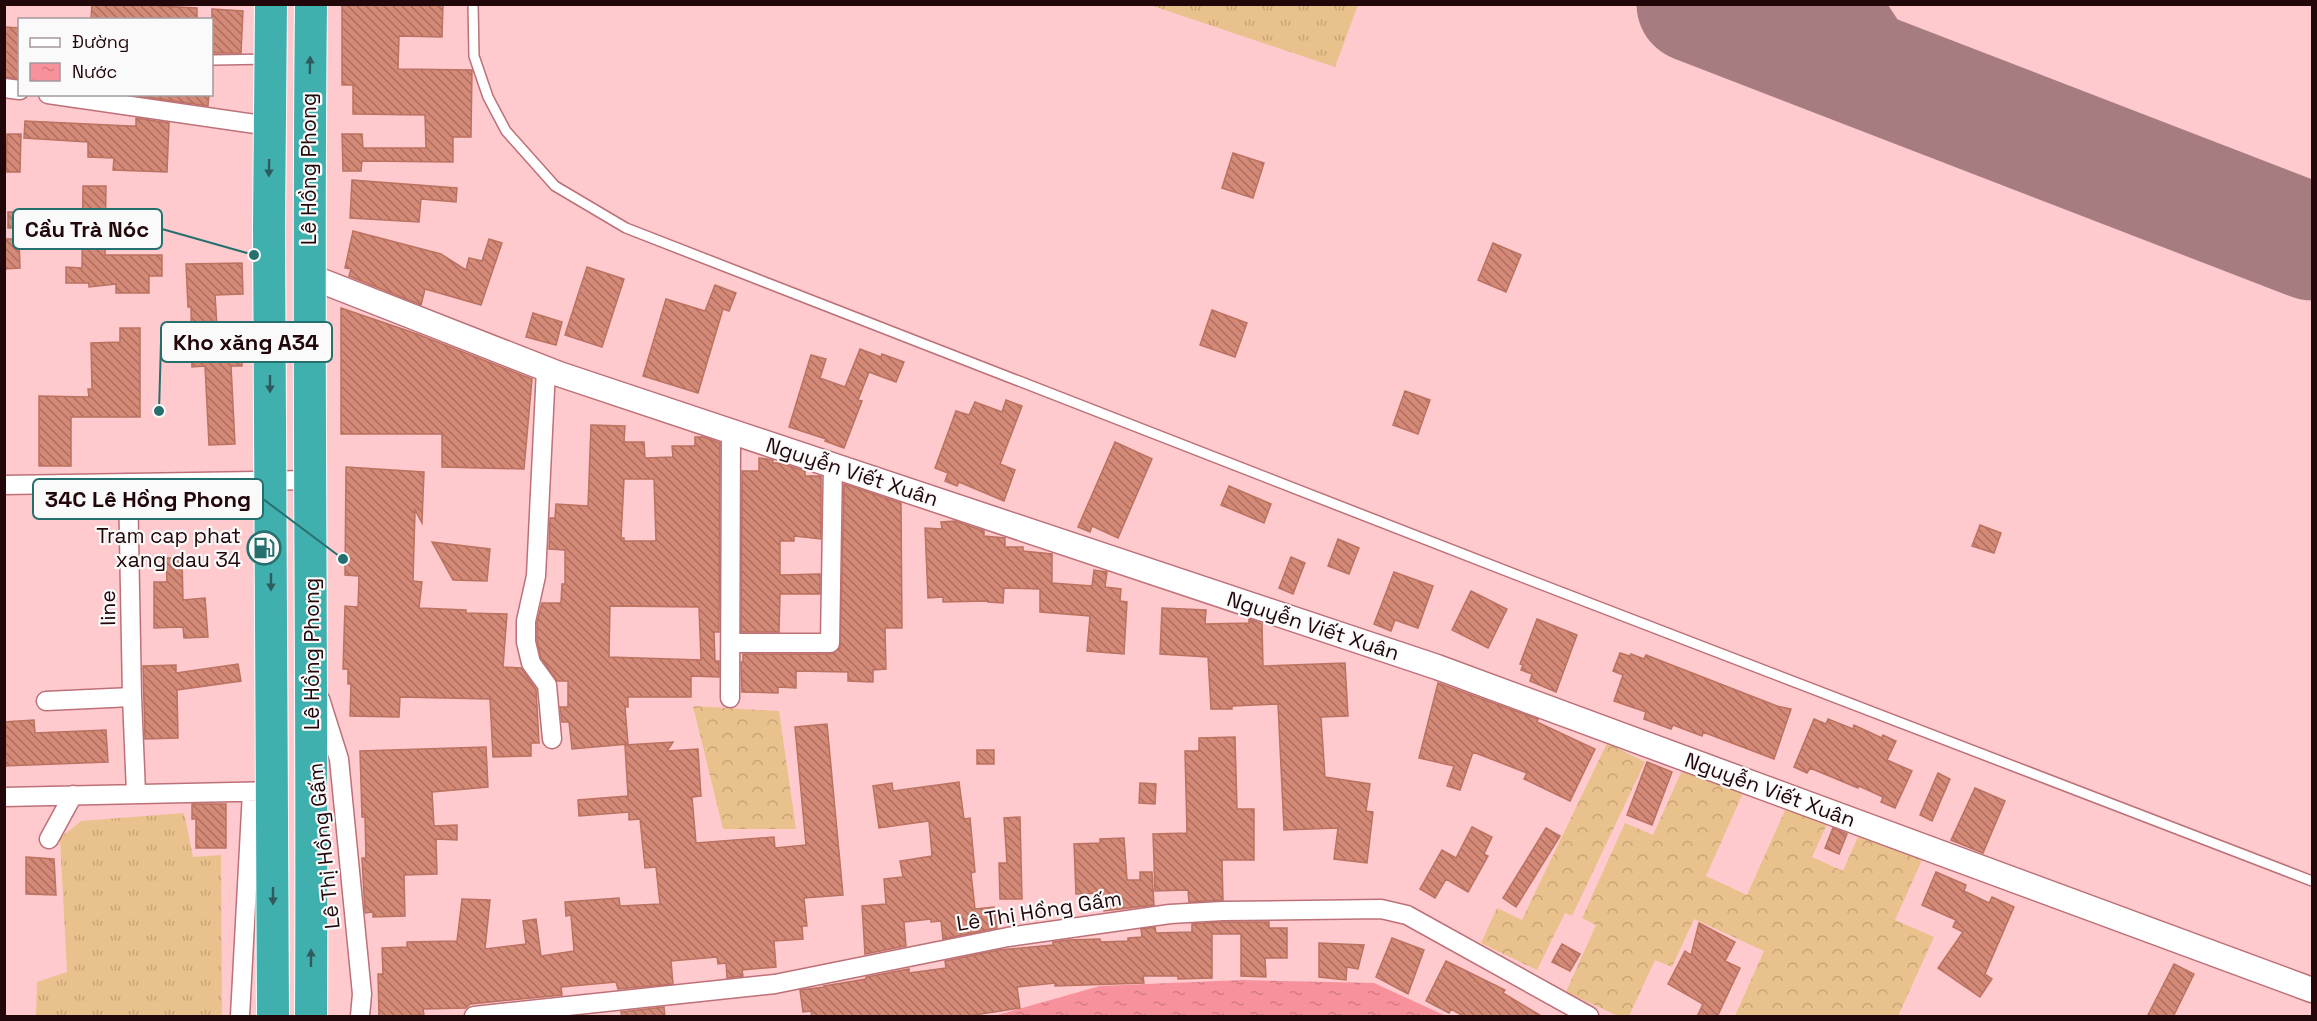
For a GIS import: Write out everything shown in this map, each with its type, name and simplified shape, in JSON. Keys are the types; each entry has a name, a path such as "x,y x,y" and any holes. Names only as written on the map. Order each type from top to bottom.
{"highway":[{"name":"Lê Hồng Phong","path":"271,4 270,481 262,791 273,838 273,1017"},
{"name":"Lê Hồng Phong","path":"311,4 309,224 312,675 311,1017"},
{"path":"269,226 309,224"}],"street":[{"path":"62,96 270,126"},
{"name":"Nguyễn Viết Xuân","path":"309,276 546,369 1437,667 2313,990"},
{"path":"546,369 536,576 526,621 526,642 531,663 547,685 552,739"},
{"path":"730,698 731,431"},
{"path":"731,643 830,643 833,465"},
{"path":"4,485 310,480"},
{"name":"line","path":"128,483 136,793"},
{"name":"Lê Thị Hồng Gấm","path":"312,675 339,759 362,994 360,1017"},
{"path":"46,701 132,697"},
{"path":"4,797 262,791 240,1017"},
{"path":"49,840 73,795"},
{"name":"Lê Thị Hồng Gấm","path":"474,1017 775,984 1008,937 1170,914 1381,909 1407,915 1589,1017"}],"lane":[{"path":"473,4 474,56 488,97 506,131 555,186 626,228 2313,881"},
{"path":"213,60 270,59"}],"green space":[{"path":"1358,4 1335,67 1150,5"},
{"path":"693,706 779,711 796,829 723,829"},
{"path":"1607,743 1645,762 1572,916 1565,913 1537,970 1481,943 1497,908 1522,920"},
{"path":"1684,766 1743,793 1706,876 1747,895 1787,806 1827,824 1812,857 1843,871 1860,832 1922,860 1895,920 1934,937 1898,1016 1735,1016 1764,951 1694,919 1672,967 1655,960 1629,1016 1618,1016 1566,992 1596,925 1582,918 1625,823 1653,835"},
{"path":"184,813 193,857 221,855 222,1016 36,1016 37,982 67,972 60,838 81,821"}],"water":[{"path":"1242,980 1374,983 1446,1016 994,1016 1100,986"}],"building":[{"path":"92,4 159,4 159,6 197,8 197,18 91,18"},
{"path":"342,4 443,4 442,37 399,36 398,69 472,70 471,137 453,137 453,162 362,161 361,171 343,171 342,134 362,134 363,148 426,148 425,115 353,114 353,85 342,85"},
{"path":"212,9 243,11 241,53 213,53"},
{"path":"4,27 18,28 18,79 4,77"},
{"path":"138,96 209,96 208,106"},
{"path":"136,118 169,123 167,172 113,170 114,158 88,157 88,142 24,138 25,121 136,126"},
{"path":"7,134 21,134 20,172 6,172"},
{"path":"1233,153 1264,163 1253,198 1222,188"},
{"path":"352,180 457,188 456,202 421,199 419,222 350,218"},
{"path":"83,186 106,186 105,255 162,255 162,276 149,276 149,293 116,293 116,284 89,287 89,283 66,283 66,267 82,268"},
{"path":"8,212 21,212 21,228 8,228"},
{"path":"353,231 441,254 466,270 469,258 482,261 489,239 502,243 481,305 425,289 421,305 349,276 351,269 345,268"},
{"path":"4,239 19,239 20,268 4,269"},
{"path":"1493,243 1521,255 1506,292 1478,280"},
{"path":"242,263 243,294 215,295 217,326 241,326 242,366 231,366 235,444 209,445 205,366 192,367 191,307 188,307 186,264"},
{"path":"587,267 624,279 602,347 565,335"},
{"path":"715,285 736,293 729,311 723,309 698,393 643,376 666,299 705,311"},
{"path":"341,308 417,334 532,379 524,469 442,467 442,434 341,434"},
{"path":"1212,310 1247,323 1235,357 1200,345"},
{"path":"533,313 562,322 556,345 526,337"},
{"path":"120,328 140,328 140,417 71,417 71,466 39,466 39,396 89,397 88,389 92,389 91,343 120,342"},
{"path":"860,349 904,362 896,382 869,372 858,400 862,401 844,448 825,441 826,439 789,427 811,355 826,359 820,378 845,387"},
{"path":"1405,391 1430,400 1418,434 1393,425"},
{"path":"1006,400 1022,406 1000,464 1015,470 1004,501 959,482 957,486 945,481 948,473 935,468 956,411 969,415 975,402 1002,412"},
{"path":"591,425 625,426 624,442 644,442 645,458 673,457 672,446 695,446 695,437 704,437 720,443 719,632 714,632 715,661 719,661 719,677 691,676 691,697 628,697 628,707 625,707 628,744 572,749 569,722 562,722 560,707 568,707 568,681 557,681 541,658 537,641 537,622 542,603 561,603 562,584 565,584 565,550 549,549 550,518 555,518 556,504 588,506","holes":["624,479 654,479 656,541 624,541 624,538 621,538","610,606 699,607 701,660 609,657"]},
{"path":"1115,442 1152,459 1118,538 1092,526 1090,532 1078,527"},
{"path":"759,458 773,460 773,463 805,471 805,476 821,476 821,539 794,536 794,541 780,541 780,575 820,574 820,594 780,594 779,632 741,632 742,471 759,471"},
{"path":"346,467 424,472 422,523 415,510 413,581 422,582 419,608 507,614 503,667 521,668 536,689 539,743 531,743 531,756 493,757 490,699 400,697 399,717 350,716 351,684 348,684 348,669 343,669 345,606 358,607 359,576 345,575"},
{"path":"844,484 901,503 902,628 885,628 886,669 873,670 873,682 848,681 848,672 796,671 796,688 778,687 778,693 742,692 743,654 830,654 840,648"},
{"path":"1229,486 1271,504 1264,523 1221,505"},
{"path":"955,521 984,531 984,536 1005,538 1005,547 1023,547 1023,551 1052,554 1052,583 1092,586 1094,570 1107,572 1105,587 1121,589 1120,601 1127,602 1124,654 1087,651 1090,616 1040,612 1040,589 1004,588 1003,603 943,602 943,597 928,598 925,528 942,529 941,522"},
{"path":"1980,525 2001,533 1994,553 1972,546"},
{"path":"1338,539 1359,548 1349,574 1328,566"},
{"path":"432,542 490,549 487,581 453,580"},
{"path":"1291,557 1305,563 1293,594 1279,588"},
{"path":"166,558 182,558 183,600 205,598 208,637 184,638 183,627 154,628 154,582 167,582"},
{"path":"1394,572 1433,586 1418,628 1395,620 1391,631 1374,624"},
{"path":"1471,591 1507,609 1488,648 1452,630"},
{"path":"1162,608 1206,610 1205,624 1249,623 1249,619 1262,624 1263,666 1345,663 1348,716 1321,717 1325,777 1370,784 1366,811 1373,812 1367,863 1334,859 1338,828 1284,830 1278,704 1211,709 1208,657 1160,654"},
{"path":"1537,619 1577,635 1556,692 1530,681 1532,674 1521,670 1523,665 1520,664"},
{"path":"1620,653 1644,659 1646,655 1777,706 1791,709 1774,759 1703,732 1702,736 1673,725 1671,729 1644,719 1646,712 1614,701 1623,675 1613,671"},
{"path":"238,664 241,681 177,690 178,738 145,739 143,666 176,665 176,673"},
{"path":"1438,683 1538,719 1537,722 1595,749 1570,801 1524,779 1527,773 1473,752 1460,790 1447,786 1454,766 1419,758"},
{"path":"1814,719 1826,724 1828,719 1853,729 1854,725 1882,738 1883,735 1896,741 1887,760 1912,771 1895,808 1881,802 1883,797 1859,786 1858,788 1810,768 1807,773 1794,767"},
{"path":"34,720 35,733 106,730 108,762 4,766 4,722"},
{"path":"827,724 843,895 804,898 807,926 802,926 803,939 774,941 776,967 742,970 743,976 727,978 726,963 718,964 717,957 671,961 673,984 618,989 616,982 561,987 562,995 470,1004 466,1008 423,1009 424,1015 379,1017 378,974 383,974 382,948 407,947 407,942 457,941 462,899 490,900 485,949 526,944 523,921 536,919 541,956 574,951 571,915 566,916 565,902 619,898 620,906 660,904 656,867 645,868 640,819 629,820 629,812 579,816 578,800 628,796 625,745 673,742 667,751 698,749 701,796 692,797 696,843 774,837 775,848 806,845 795,727"},
{"path":"1235,737 1237,809 1254,809 1254,860 1222,860 1223,900 1189,902 1188,890 1155,891 1153,834 1187,833 1185,751 1199,751 1199,738"},
{"path":"486,747 488,787 432,792 434,826 457,825 457,840 436,839 437,874 404,875 405,916 373,917 373,912 365,913 362,858 366,858 365,817 362,817 360,751"},
{"path":"977,750 994,750 994,764 977,764"},
{"path":"1647,762 1672,772 1652,825 1627,815"},
{"path":"1938,773 1950,779 1932,821 1920,815"},
{"path":"959,782 964,819 970,818 975,872 971,873 975,909 994,907 997,928 943,939 941,921 931,922 931,919 904,922 906,946 865,954 862,906 886,904 884,879 903,877 900,861 932,856 929,821 879,828 873,786 892,783 893,791"},
{"path":"1140,783 1156,784 1155,804 1139,803"},
{"path":"1975,788 2005,801 1983,853 1951,840"},
{"path":"192,804 226,804 226,848 196,848 196,819 192,819"},
{"path":"1020,817 1022,899 1000,899 999,863 1007,863 1004,818"},
{"path":"1472,827 1492,837 1484,854 1488,856 1468,892 1446,879 1435,898 1420,889 1442,850 1456,858"},
{"path":"1546,828 1560,836 1516,907 1503,898"},
{"path":"1833,828 1847,834 1839,854 1825,848"},
{"path":"1124,838 1127,880 1140,880 1140,872 1152,872 1154,905 1104,911 1103,893 1076,894 1074,844 1100,843 1100,839"},
{"path":"26,857 54,859 56,895 26,894"},
{"path":"1936,872 1966,885 1964,891 1989,903 1992,897 2014,907 1985,974 1992,979 1980,997 1938,968 1963,932 1953,927 1956,920 1922,905"},
{"path":"1269,922 1269,928 1287,928 1287,958 1265,958 1266,977 1241,976 1241,934 1212,934 1212,978 1178,979 1178,976 1143,976 1144,983 1055,986 1055,983 1017,987 1020,1008 962,1017 812,1017 811,1011 803,1012 800,990 909,969 909,973 946,968 945,961 999,950 1053,945 1053,942 1068,940 1128,941 1128,938 1142,937 1141,929 1155,927 1156,933 1192,932 1192,924"},
{"path":"1699,923 1735,942 1725,961 1740,968 1717,1017 1697,1017 1703,1004 1668,984 1685,951 1691,955"},
{"path":"1392,938 1424,950 1408,994 1376,977"},
{"path":"1319,943 1364,945 1358,969 1347,967 1346,980 1319,977"},
{"path":"1562,944 1580,954 1570,971 1552,962"},
{"path":"1446,961 1505,990 1503,993 1543,1017 1465,1017 1451,1009 1449,1013 1426,1001"},
{"path":"2174,964 2194,974 2173,1017 2147,1017"},
{"path":"664,1007 665,1017 622,1017 621,1012"}],"taxiway":[{"path":"1860,4 1903,70 1923,87 1964,108"}],"runway":[{"path":"1695,4 2312,242"}],"place":[{"name":"Cầu Trà Nóc","path":"254,255"},
{"name":"Kho xăng A34","path":"159,411"},
{"name":"Tram cap phat xang dau 34","path":"264,548"},
{"name":"34C Lê Hồng Phong","path":"343,559"}]}
